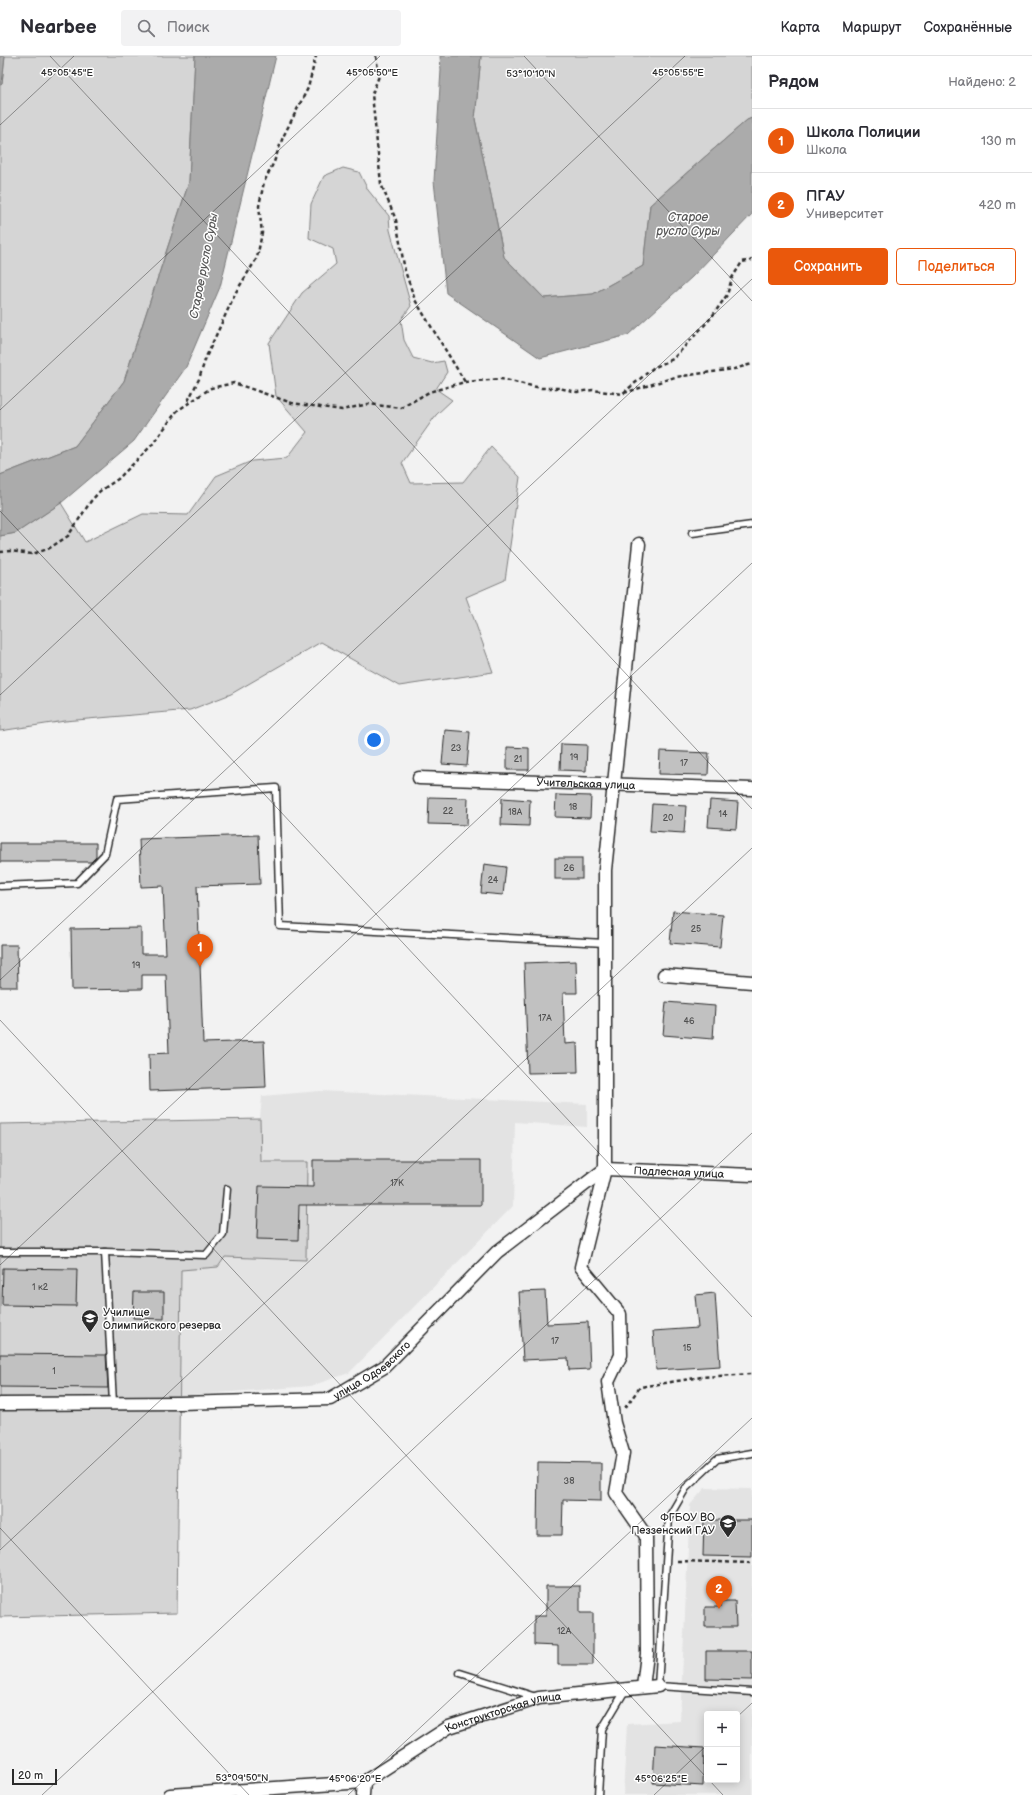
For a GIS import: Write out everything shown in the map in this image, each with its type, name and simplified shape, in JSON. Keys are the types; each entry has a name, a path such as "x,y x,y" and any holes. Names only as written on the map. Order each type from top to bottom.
{"street":[{"path":"639,544 605,870 605,1170 581,1267 620,1314 621,1355 608,1382 614,1423 623,1453 616,1493 646,1536 647,1654 643,1687"},
{"name":"Учительская улица","path":"419,778 614,783 752,789"},
{"path":"664,975 752,982"},
{"name":"Подлесная улица","path":"605,1170 752,1175"},
{"name":"улица Одоевского","path":"0,1404 113,1402 180,1403 330,1399 384,1367 497,1252 605,1170"},
{"name":"Конструкторская улица","path":"364,1782 449,1727 539,1698 658,1686"},
{"path":"170,1795 364,1782 363,1795"}],"lane":[{"path":"692,533 752,525"},
{"path":"0,886 77,883 105,854 117,799 276,788 280,926 605,943"},
{"path":"0,1252 105,1252 206,1255 223,1234 227,1188"},
{"path":"105,1252 113,1402"},
{"path":"752,1453 717,1459 686,1488 669,1517 658,1686 752,1692"},
{"path":"460,1673 539,1698"},
{"path":"598,1795 602,1729 626,1689"}],"path":[{"path":"188,402 199,379 206,357 236,292 257,258 262,233 259,206 264,182 274,162 283,137 308,88 316,56"},
{"path":"376,56 379,76 372,94 382,184 396,220 405,272 415,300 465,382"},
{"path":"622,394 653,368 673,359 711,318 727,295 732,278 742,262 752,260"},
{"path":"0,552 11,551 32,554 48,549 68,536 90,501 100,491 118,479 152,445 176,411 211,388 234,383 292,403 342,410 368,404 402,408 429,392 465,382 501,378 541,388 559,388 577,392 593,390 622,394 675,377 734,369 752,364"},
{"path":"614,1423 640,1387 702,1377 752,1374"},
{"path":"667,1561 752,1563"}],"shaded area":[{"path":"5,56 195,56 189,182 124,381 75,446 0,475 0,85 2,84"},
{"path":"481,56 752,56 752,118 747,120 650,205 643,266 593,294 544,298 504,257 475,119"},
{"path":"343,168 359,172 368,190 389,216 390,230 411,306 401,320 404,340 413,358 432,363 444,361 447,372 436,389 452,400 436,415 402,463 411,483 463,482 491,447 520,477 505,580 466,597 493,672 399,686 321,642 231,694 190,710 65,721 0,731 0,536 16,533 61,503 85,542 143,514 188,515 216,476 252,461 287,458 307,432 276,396 269,343 302,293 336,264 333,249 309,238 311,204 324,176"},
{"path":"320,1091 587,1104 587,1127 515,1122 513,1206 349,1373 311,1386 180,1396 181,1270 218,1267 225,1257 306,1260 306,1162 261,1162 260,1119 262,1096"},
{"name":"Училище Олимпийского резерва","path":"260,1119 261,1162 307,1162 306,1260 225,1257 218,1267 181,1270 177,1613 0,1617 0,1124"},
{"path":"705,1488 752,1489 752,1795 623,1795 627,1724 680,1721 690,1505"}],"water":[{"path":"0,56 5,56 2,84 0,85"},
{"name":"Старое русло Суры","path":"195,56 276,56 220,287 186,367 134,441 61,503 16,533 0,536 0,475 75,446 124,381 189,182"},
{"name":"Старое русло Суры","path":"440,56 481,56 475,119 504,257 544,298 593,294 643,266 650,205 747,120 752,118 752,214 692,277 628,335 540,358 446,293 434,181 441,70"}],"building":[{"path":"445,730 470,732 467,766 442,764"},
{"path":"561,744 587,745 586,771 560,770"},
{"path":"507,747 529,748 529,770 507,770"},
{"path":"660,751 709,753 708,775 659,774"},
{"path":"556,795 591,796 590,818 555,817"},
{"path":"429,797 468,798 467,825 428,824"},
{"path":"502,798 530,800 529,826 501,825"},
{"path":"710,800 738,802 736,829 708,827"},
{"path":"652,804 686,806 684,833 650,831"},
{"path":"258,835 260,884 197,886 203,1043 264,1041 266,1087 150,1091 149,1054 169,1053 166,975 142,975 142,989 72,990 71,929 141,928 141,954 166,954 163,886 141,887 139,839"},
{"path":"0,843 96,843 96,857 91,862 0,862"},
{"path":"555,858 582,858 582,879 555,879"},
{"path":"484,864 506,867 503,895 481,893"},
{"path":"673,911 723,915 720,947 670,943"},
{"path":"0,945 17,945 18,987 0,987"},
{"path":"576,961 577,993 563,993 565,1044 577,1043 578,1072 528,1073 524,963"},
{"path":"666,1002 715,1006 713,1039 663,1035"},
{"path":"313,1160 481,1160 481,1205 299,1205 298,1240 257,1239 259,1186 313,1187"},
{"path":"3,1268 77,1269 76,1306 2,1305"},
{"path":"545,1291 547,1324 588,1322 590,1369 569,1370 568,1358 523,1360 519,1292"},
{"path":"134,1292 164,1292 164,1319 133,1318"},
{"path":"715,1293 720,1366 656,1370 653,1331 698,1328 695,1295"},
{"path":"0,1354 106,1355 108,1388 0,1387"},
{"path":"538,1462 601,1463 601,1501 563,1500 562,1535 537,1535"},
{"name":"ФГБОУ ВО Пеззенский ГАУ","path":"704,1520 752,1520 752,1557 703,1556"},
{"path":"546,1586 580,1586 580,1613 593,1613 593,1665 558,1665 558,1646 534,1645 534,1616 546,1616"},
{"path":"720,1601 735,1601 736,1627 705,1627 705,1607 720,1607"},
{"path":"706,1651 752,1651 752,1680 706,1679"},
{"path":"655,1745 704,1748 703,1786 653,1783"}],"place":[{"name":"Школа Полиции","path":"200,967"},
{"name":"Училище Олимпийского резерва","path":"90,1333"},
{"name":"ФГБОУ ВО Пеззенский ГАУ","path":"728,1538"},
{"name":"ПГАУ","path":"719,1609"}]}
